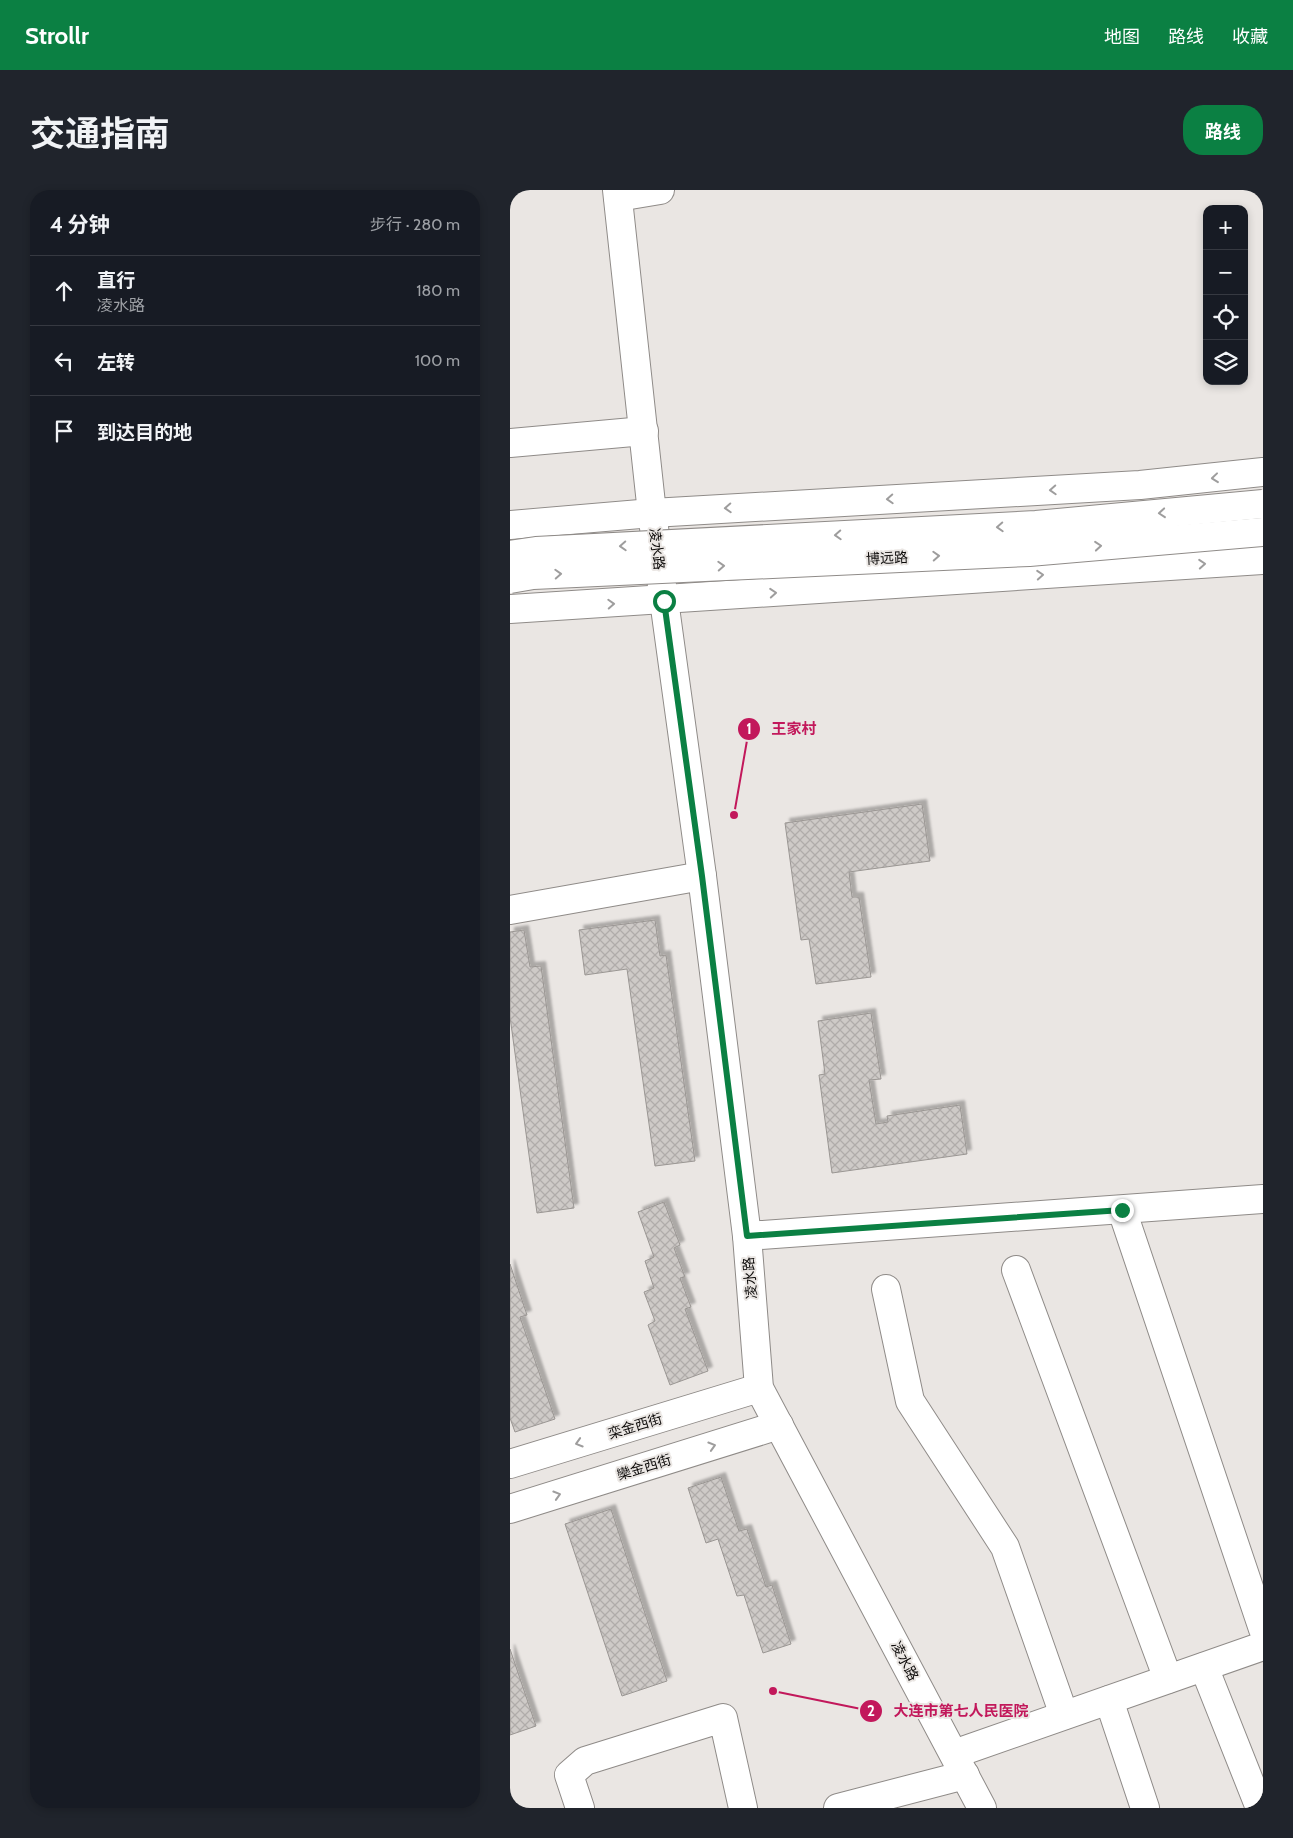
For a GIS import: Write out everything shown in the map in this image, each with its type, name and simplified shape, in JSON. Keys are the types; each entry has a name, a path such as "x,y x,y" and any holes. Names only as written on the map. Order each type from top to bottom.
{"street":[{"path":"618,193 660,190"},
{"name":"凌水路","path":"618,193 652,513 702,876 747,1236 759,1388 982,1808"},
{"path":"510,443 644,431"},
{"path":"510,525 652,513 1140,486 1263,472"},
{"path":"510,555 536,551 1036,525 1263,504"},
{"name":"博远路","path":"510,579 533,575 1029,552 1263,532"},
{"path":"510,610 1262,562"},
{"path":"510,910 702,876"},
{"path":"747,1236 1263,1199"},
{"path":"1122,1210 1263,1629"},
{"path":"1016,1270 1168,1679"},
{"path":"886,1289 910,1401 1005,1547 1064,1715"},
{"name":"栾金西街","path":"510,1464 759,1388"},
{"name":"欒金西街","path":"510,1509 779,1425"},
{"path":"838,1808 959,1764 1064,1715 1263,1646"},
{"path":"1204,1667 1260,1808"},
{"path":"1109,1700 1145,1808"},
{"path":"580,1808 570,1775 585,1761 723,1718 743,1808"}],"building":[{"path":"922,804 930,861 849,872 852,897 859,897 871,977 816,984 809,939 801,940 785,823"},
{"path":"655,920 660,956 666,955 695,1161 655,1166 627,969 585,975 579,930"},
{"path":"524,930 530,967 541,966 574,1208 537,1213 510,1017 510,932"},
{"path":"871,1013 881,1079 869,1080 876,1124 888,1122 887,1116 960,1105 967,1154 832,1173 819,1075 825,1074 818,1021"},
{"path":"664,1202 680,1245 674,1248 685,1277 680,1278 691,1307 685,1309 708,1371 670,1385 648,1325 655,1321 644,1292 654,1288 645,1261 654,1257 638,1212"},
{"path":"510,1264 527,1315 520,1317 555,1419 515,1432 510,1418"},
{"path":"721,1477 739,1531 747,1529 766,1587 772,1585 791,1644 763,1653 744,1595 737,1596 718,1539 706,1543 688,1488"},
{"path":"611,1509 667,1681 622,1696 565,1524"},
{"path":"510,1649 536,1726 510,1735"}],"place":[{"name":"王家村","path":"734,815"},
{"name":"大连市第七人民医院","path":"773,1691"}],"route":[{"path":"664,601 702,876 747,1236 1122,1210"}]}
